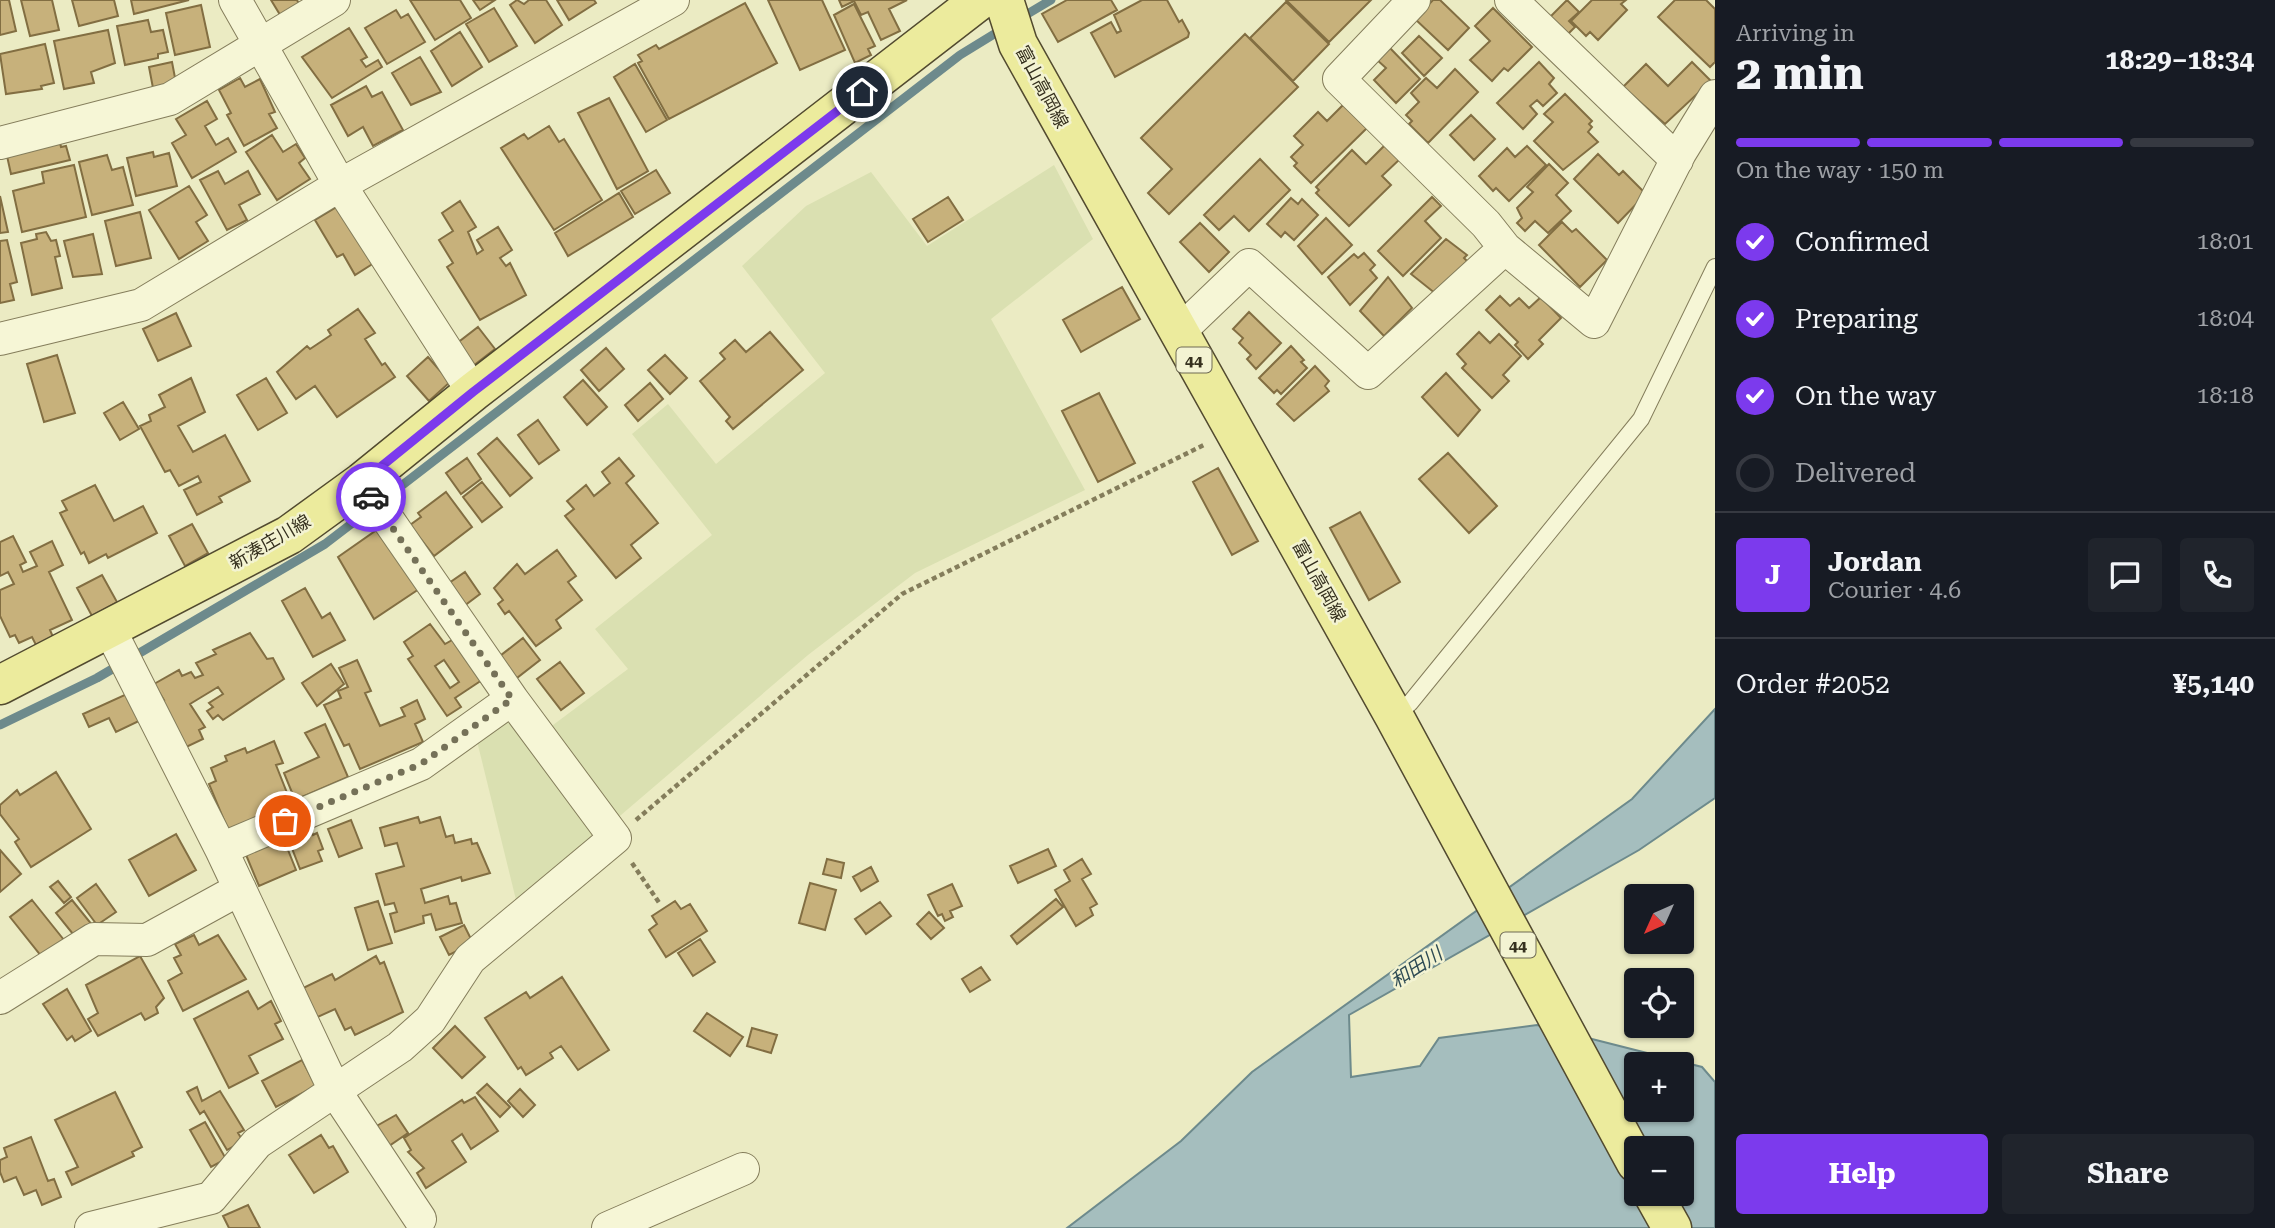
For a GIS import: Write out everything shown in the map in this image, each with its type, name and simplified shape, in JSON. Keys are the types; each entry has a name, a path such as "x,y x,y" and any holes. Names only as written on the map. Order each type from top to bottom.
{"main road":[{"name":"新湊庄川線","path":"0,685 289,535 362,482 473,392 980,0"},
{"name":"富山高岡線","path":"1004,0 1018,44 1396,721 1624,1141"},
{"path":"1660,1206 1672,1228"}],"street":[{"path":"235,0 340,185 473,392"},
{"path":"0,143 170,99 334,0"},
{"path":"0,339 141,305 340,185 673,0"},
{"path":"1414,0 1339,79 1486,225 1505,248 1594,322 1677,160 1715,96"},
{"path":"1511,0 1677,160"},
{"path":"1178,333 1249,265 1368,373 1505,248"},
{"path":"91,1228 211,1198 257,1143 400,1047 430,1020 470,960 615,838 512,699 362,482"},
{"path":"110,630 221,849 335,1091 420,1219"},
{"path":"221,849 421,764 512,699"},
{"path":"0,998 94,939 147,940 240,889"},
{"path":"608,1228 743,1169"}],"lane":[{"path":"1396,721 1641,419 1715,267"}],"path":[{"path":"660,904 615,838 902,594 1235,430"}],"green space":[{"path":"1054,165 1093,239 991,319 1085,490 915,573 808,655 614,821 549,728 628,669 595,629 712,535 632,434 668,404 716,464 825,373 742,266 806,206 871,172 927,246"},
{"path":"508,713 600,840 517,904 476,737"}],"water":[{"name":"和田川","path":"1715,709 1715,798 1639,850 1349,1015 1351,1077 1420,1066 1439,1038 1537,1025 1643,1052 1624,1052 1624,1122 1694,1122 1694,1065 1702,1067 1715,1082 1715,1228 1067,1228 1181,1141 1252,1072 1632,799"}],"building":[{"path":"0,0 9,0 16,31 0,35"},
{"path":"21,0 52,0 59,30 30,36"},
{"path":"72,0 114,0 118,16 79,26"},
{"path":"131,0 189,0 134,14"},
{"path":"271,0 297,0 300,6 282,18"},
{"path":"410,0 460,0 471,18 435,40"},
{"path":"473,0 495,0 480,10"},
{"path":"517,0 524,4 529,0 546,0 562,25 535,43 510,5"},
{"path":"557,0 594,0 596,3 569,20"},
{"path":"768,0 822,0 845,50 800,70"},
{"path":"839,0 907,0 889,9 900,31 881,40 868,12 861,15 854,1 842,7"},
{"path":"1067,0 1111,0 1117,10 1058,42 1042,14"},
{"path":"1142,0 1167,0 1179,22 1182,20 1189,33 1188,37 1115,77 1091,33 1111,22 1117,33 1121,31 1114,15"},
{"path":"1286,0 1371,0 1329,42"},
{"path":"1433,0 1440,0 1469,28 1448,50 1415,19"},
{"path":"1567,0 1579,12 1569,21 1575,27 1567,35 1550,17"},
{"path":"1592,0 1626,0 1621,4 1627,10 1598,40 1590,32 1586,36 1571,21"},
{"path":"1675,0 1706,0 1715,9 1715,62 1710,67 1658,17"},
{"path":"1286,2 1329,44 1293,81 1250,38"},
{"path":"745,3 777,63 669,119 638,63 642,61 638,55 656,45 659,49"},
{"path":"854,4 875,46 868,49 871,55 855,63 834,15"},
{"path":"201,5 210,47 175,55 166,13"},
{"path":"494,8 517,46 489,62 466,24"},
{"path":"1493,8 1532,47 1508,71 1504,68 1492,81 1470,60 1490,41 1475,26"},
{"path":"396,10 401,18 408,14 425,42 387,64 365,28"},
{"path":"148,20 151,32 163,30 168,52 158,54 158,58 125,65 117,26"},
{"path":"349,28 367,57 361,60 366,67 378,60 382,67 332,98 302,57"},
{"path":"108,30 115,63 91,72 94,83 64,89 54,41"},
{"path":"460,32 482,67 452,86 431,51"},
{"path":"1245,34 1298,87 1169,214 1148,193 1172,169 1141,138"},
{"path":"1419,36 1442,58 1424,76 1402,53"},
{"path":"45,44 54,83 41,86 42,89 6,94 0,54"},
{"path":"1389,47 1420,79 1396,103 1374,80 1386,68 1376,59"},
{"path":"420,57 441,92 411,105 392,73"},
{"path":"172,62 176,83 153,88 149,67"},
{"path":"1539,62 1554,78 1549,84 1557,93 1543,106 1537,100 1530,106 1537,114 1523,129 1497,103"},
{"path":"1692,62 1711,81 1665,124 1623,87 1646,64 1668,86"},
{"path":"635,64 667,120 646,132 614,77"},
{"path":"1455,69 1478,92 1428,143 1409,124 1412,121 1406,115 1419,102 1411,93 1426,78 1437,88"},
{"path":"240,78 245,87 260,79 275,112 269,114 277,128 244,146 227,115 231,113 219,90"},
{"path":"366,86 372,97 382,92 403,130 373,146 363,127 348,136 331,105"},
{"path":"1565,94 1592,121 1588,132 1598,142 1563,170 1534,141 1553,122 1544,114"},
{"path":"609,98 648,171 617,189 578,113"},
{"path":"207,101 217,119 205,126 216,145 228,138 236,152 192,178 172,143 186,135 176,119"},
{"path":"1343,105 1367,128 1311,183 1294,166 1297,163 1291,157 1303,145 1294,136 1318,112 1327,121"},
{"path":"1471,115 1495,139 1474,160 1450,135"},
{"path":"549,126 559,142 564,139 602,200 554,230 501,148 524,134 528,139"},
{"path":"272,135 283,152 296,144 305,158 299,163 310,179 277,200 246,152"},
{"path":"60,143 61,147 66,146 70,160 11,174 7,156"},
{"path":"1386,144 1400,159 1382,176 1391,185 1349,226 1316,193 1319,190 1316,187 1352,150 1366,164"},
{"path":"1527,146 1546,165 1509,201 1496,188 1493,191 1479,176 1507,148 1515,157"},
{"path":"153,152 154,157 169,153 177,186 136,196 127,158"},
{"path":"1598,154 1619,175 1623,171 1646,194 1618,223 1574,179"},
{"path":"107,155 112,170 123,167 133,205 92,215 79,162"},
{"path":"1260,159 1290,190 1249,231 1234,216 1219,230 1204,215"},
{"path":"1549,164 1568,183 1556,195 1571,211 1548,233 1535,221 1525,231 1517,223 1522,218 1517,208 1533,192 1527,187"},
{"path":"74,165 86,217 22,232 13,191 44,183 42,172"},
{"path":"656,170 670,193 635,214 621,191"},
{"path":"218,171 225,184 248,171 260,194 239,205 247,220 227,230 200,180"},
{"path":"189,186 207,215 196,222 208,241 179,259 149,210"},
{"path":"619,193 633,217 568,256 555,233"},
{"path":"0,196 8,232 0,233"},
{"path":"948,197 963,220 928,242 913,219"},
{"path":"1432,197 1441,206 1425,221 1441,238 1403,276 1378,251"},
{"path":"1291,198 1298,204 1302,199 1318,215 1294,240 1285,232 1281,237 1267,224"},
{"path":"460,201 476,227 468,232 477,254 483,250 477,240 498,227 512,250 500,258 506,266 510,263 526,295 480,320 447,267 453,263 439,240 453,231 442,213"},
{"path":"340,205 374,263 355,275 343,254 337,257 315,220"},
{"path":"140,212 151,258 116,266 105,221"},
{"path":"1326,218 1352,245 1322,274 1298,246"},
{"path":"1562,222 1572,232 1576,229 1607,260 1580,287 1539,245"},
{"path":"1200,223 1229,252 1209,272 1180,242"},
{"path":"46,232 51,241 56,240 60,256 55,257 62,288 32,295 21,243 37,239 36,234"},
{"path":"93,234 102,274 73,277 64,241"},
{"path":"1446,239 1467,255 1464,258 1468,262 1436,294 1411,274"},
{"path":"7,240 17,282 10,284 14,300 0,303 0,241"},
{"path":"1364,253 1375,265 1370,270 1377,278 1350,305 1328,277 1354,254 1358,258"},
{"path":"1388,277 1412,308 1384,336 1360,311"},
{"path":"1122,287 1140,319 1081,352 1063,320"},
{"path":"1500,296 1510,306 1519,298 1529,308 1541,297 1561,318 1539,340 1543,344 1528,359 1515,345 1518,342 1486,310"},
{"path":"358,309 375,333 365,339 382,365 385,363 395,377 337,417 315,386 296,399 277,372 307,346 310,349 331,335 328,330"},
{"path":"1249,312 1281,343 1256,369 1247,359 1251,355 1239,343 1243,338 1233,329"},
{"path":"176,313 191,346 158,361 143,329"},
{"path":"478,327 495,349 473,366 456,344"},
{"path":"770,332 803,370 733,429 726,421 730,417 700,381 725,359 720,353 735,340 746,352"},
{"path":"1479,332 1490,343 1499,334 1521,356 1503,375 1509,381 1492,398 1462,368 1466,364 1457,354"},
{"path":"1291,346 1304,360 1301,362 1307,368 1281,394 1277,390 1274,393 1259,378"},
{"path":"606,348 624,369 599,391 581,370"},
{"path":"57,355 75,413 44,422 27,364"},
{"path":"665,355 687,378 670,394 648,370"},
{"path":"428,357 450,382 429,401 407,376"},
{"path":"1315,366 1329,381 1325,386 1329,391 1294,421 1277,404"},
{"path":"1446,373 1480,410 1458,436 1422,397"},
{"path":"191,378 205,412 178,426 193,452 225,435 250,481 219,497 222,502 197,515 184,490 201,482 198,476 179,486 170,470 165,472 140,426 151,421 149,415 165,407 159,395"},
{"path":"266,378 287,413 258,430 237,395"},
{"path":"583,380 607,407 587,425 564,397"},
{"path":"650,383 663,399 638,421 625,405"},
{"path":"1099,393 1135,463 1098,482 1062,411"},
{"path":"123,402 139,429 120,440 104,413"},
{"path":"538,420 559,450 539,464 518,435"},
{"path":"497,438 532,478 510,496 478,454"},
{"path":"1448,453 1497,506 1469,533 1419,479"},
{"path":"467,458 481,479 461,494 446,473"},
{"path":"619,458 634,476 626,483 658,523 631,545 641,558 616,578 565,516 574,509 567,501 586,485 594,496 610,483 602,472"},
{"path":"1218,468 1258,541 1232,555 1193,482"},
{"path":"482,482 502,507 482,522 463,497"},
{"path":"95,485 114,521 143,506 157,533 108,558 106,554 89,563 84,552 81,554 60,513 67,510 62,501"},
{"path":"446,492 472,527 434,556 410,525 421,517 418,513"},
{"path":"1360,512 1400,582 1369,600 1330,528"},
{"path":"192,524 208,553 185,566 169,536"},
{"path":"381,527 422,587 374,619 338,557"},
{"path":"13,536 26,562 20,565 23,572 37,566 30,552 52,541 63,565 49,572 72,620 50,630 53,637 36,645 32,637 19,643 15,635 10,637 0,616 0,590 14,584 8,572 0,576 0,542"},
{"path":"557,550 576,576 568,582 582,600 556,620 561,628 536,646 509,611 505,614 498,604 503,600 494,588 517,564 525,574"},
{"path":"465,572 480,594 464,606 449,583"},
{"path":"102,575 117,602 92,616 77,588"},
{"path":"305,588 322,618 330,613 345,640 313,657 282,601"},
{"path":"430,624 445,644 454,639 482,680 455,698 461,707 447,716 408,659 413,656 404,642","holes":["444,660 459,682 450,688 435,666"]},
{"path":"250,633 267,659 273,658 284,679 223,720 218,715 213,719 207,711 213,707 209,703 223,694 218,687 190,704 205,727 199,730 203,739 182,749 157,703 164,700 154,684 179,670 182,676 191,672 195,678 203,675 196,663 216,654 213,650"},
{"path":"523,638 540,660 513,681 496,659"},
{"path":"357,660 371,691 365,693 380,726 405,716 401,708 417,700 425,719 415,724 423,742 360,769 349,744 344,746 324,705 341,698 338,691 348,687 339,668"},
{"path":"560,662 584,693 561,710 537,679"},
{"path":"331,664 344,684 317,706 302,683"},
{"path":"129,693 141,720 116,732 109,718 89,727 83,714"},
{"path":"325,724 348,777 295,800 284,773 319,757 305,733"},
{"path":"274,741 283,763 276,765 291,803 228,830 209,784 216,781 211,768 227,761 225,756 245,748 247,753"},
{"path":"56,772 91,829 31,867 15,842 19,839 0,814 0,805 17,790 20,795"},
{"path":"418,817 420,823 440,817 446,837 453,835 455,843 471,839 472,844 477,843 490,873 462,881 461,877 421,889 425,903 448,896 450,904 456,903 462,923 436,930 431,914 423,916 424,923 395,932 390,914 397,912 394,903 385,905 376,874 404,866 397,843 385,846 380,828"},
{"path":"351,820 362,848 339,857 328,829"},
{"path":"311,829 313,835 317,833 323,849 318,851 322,861 300,869 288,838"},
{"path":"176,834 196,870 149,896 129,860"},
{"path":"282,835 296,870 259,886 244,850"},
{"path":"1048,849 1056,866 1018,883 1010,866"},
{"path":"0,850 21,874 0,892"},
{"path":"827,859 844,863 841,878 823,874"},
{"path":"1082,859 1091,874 1082,879 1097,904 1090,908 1093,915 1076,926 1055,890 1070,881 1064,870"},
{"path":"871,867 878,881 861,891 853,877"},
{"path":"58,881 71,897 64,903 50,887"},
{"path":"810,883 836,890 825,930 799,923"},
{"path":"96,884 116,912 97,925 77,898"},
{"path":"952,884 962,906 950,911 953,917 945,921 942,914 938,916 928,895"},
{"path":"1056,899 1063,907 1017,944 1011,936"},
{"path":"32,900 64,940 42,957 10,917"},
{"path":"72,900 93,926 77,939 56,913"},
{"path":"378,901 392,943 368,950 355,908"},
{"path":"675,901 681,909 690,904 707,931 666,957 649,930 657,924 652,916"},
{"path":"880,902 891,916 866,934 855,919"},
{"path":"929,912 944,928 931,939 917,924"},
{"path":"464,925 473,943 449,955 440,937"},
{"path":"194,935 199,945 218,935 246,979 183,1011 168,981 182,973 174,958 181,955 175,944"},
{"path":"700,939 715,962 693,976 678,953"},
{"path":"140,956 164,998 156,1007 158,1013 145,1020 141,1013 98,1036 88,1019 98,1013 86,985"},
{"path":"376,956 380,964 384,962 403,1012 355,1035 351,1027 345,1030 335,1009 311,1020 297,991 332,974 335,980"},
{"path":"981,967 990,980 970,992 962,979"},
{"path":"562,977 609,1050 578,1070 561,1046 550,1053 553,1058 526,1075 521,1067 518,1069 485,1018 526,992 530,998"},
{"path":"67,989 91,1031 75,1041 72,1036 67,1040 43,1004"},
{"path":"248,991 258,1009 271,1001 281,1021 275,1024 283,1039 249,1056 258,1073 229,1088 194,1019"},
{"path":"707,1013 743,1037 730,1056 694,1031"},
{"path":"455,1026 485,1057 462,1078 433,1048"},
{"path":"752,1028 777,1035 771,1053 747,1046"},
{"path":"302,1060 316,1086 276,1107 262,1081"},
{"path":"487,1084 510,1107 500,1117 477,1093"},
{"path":"197,1087 202,1101 220,1091 244,1130 238,1133 243,1141 227,1150 204,1111 200,1114 187,1092"},
{"path":"520,1089 535,1105 523,1117 508,1101"},
{"path":"115,1092 142,1147 132,1152 134,1156 72,1185 66,1172 78,1167 55,1120"},
{"path":"475,1097 498,1131 471,1149 462,1134 452,1141 466,1162 426,1188 417,1173 424,1168 408,1152 411,1150 404,1138 462,1100 464,1103"},
{"path":"396,1115 408,1133 386,1148 373,1128"},
{"path":"205,1122 226,1159 211,1167 190,1130"},
{"path":"321,1135 329,1148 333,1146 348,1172 314,1193 289,1155"},
{"path":"31,1137 48,1181 54,1179 61,1197 42,1205 36,1190 24,1195 16,1177 4,1182 0,1172 0,1160 7,1157 4,1148"},
{"path":"248,1205 260,1228 229,1228 223,1216"}],"waterway":[{"path":"1019,19 1051,0"},
{"path":"383,500 960,55 1004,28"},
{"path":"0,725 97,678 325,544 372,508"}],"way so far":[{"path":"285,821 421,764 512,699 371,497"}],"route":[{"path":"371,497 362,482 473,392 862,92"}]}
